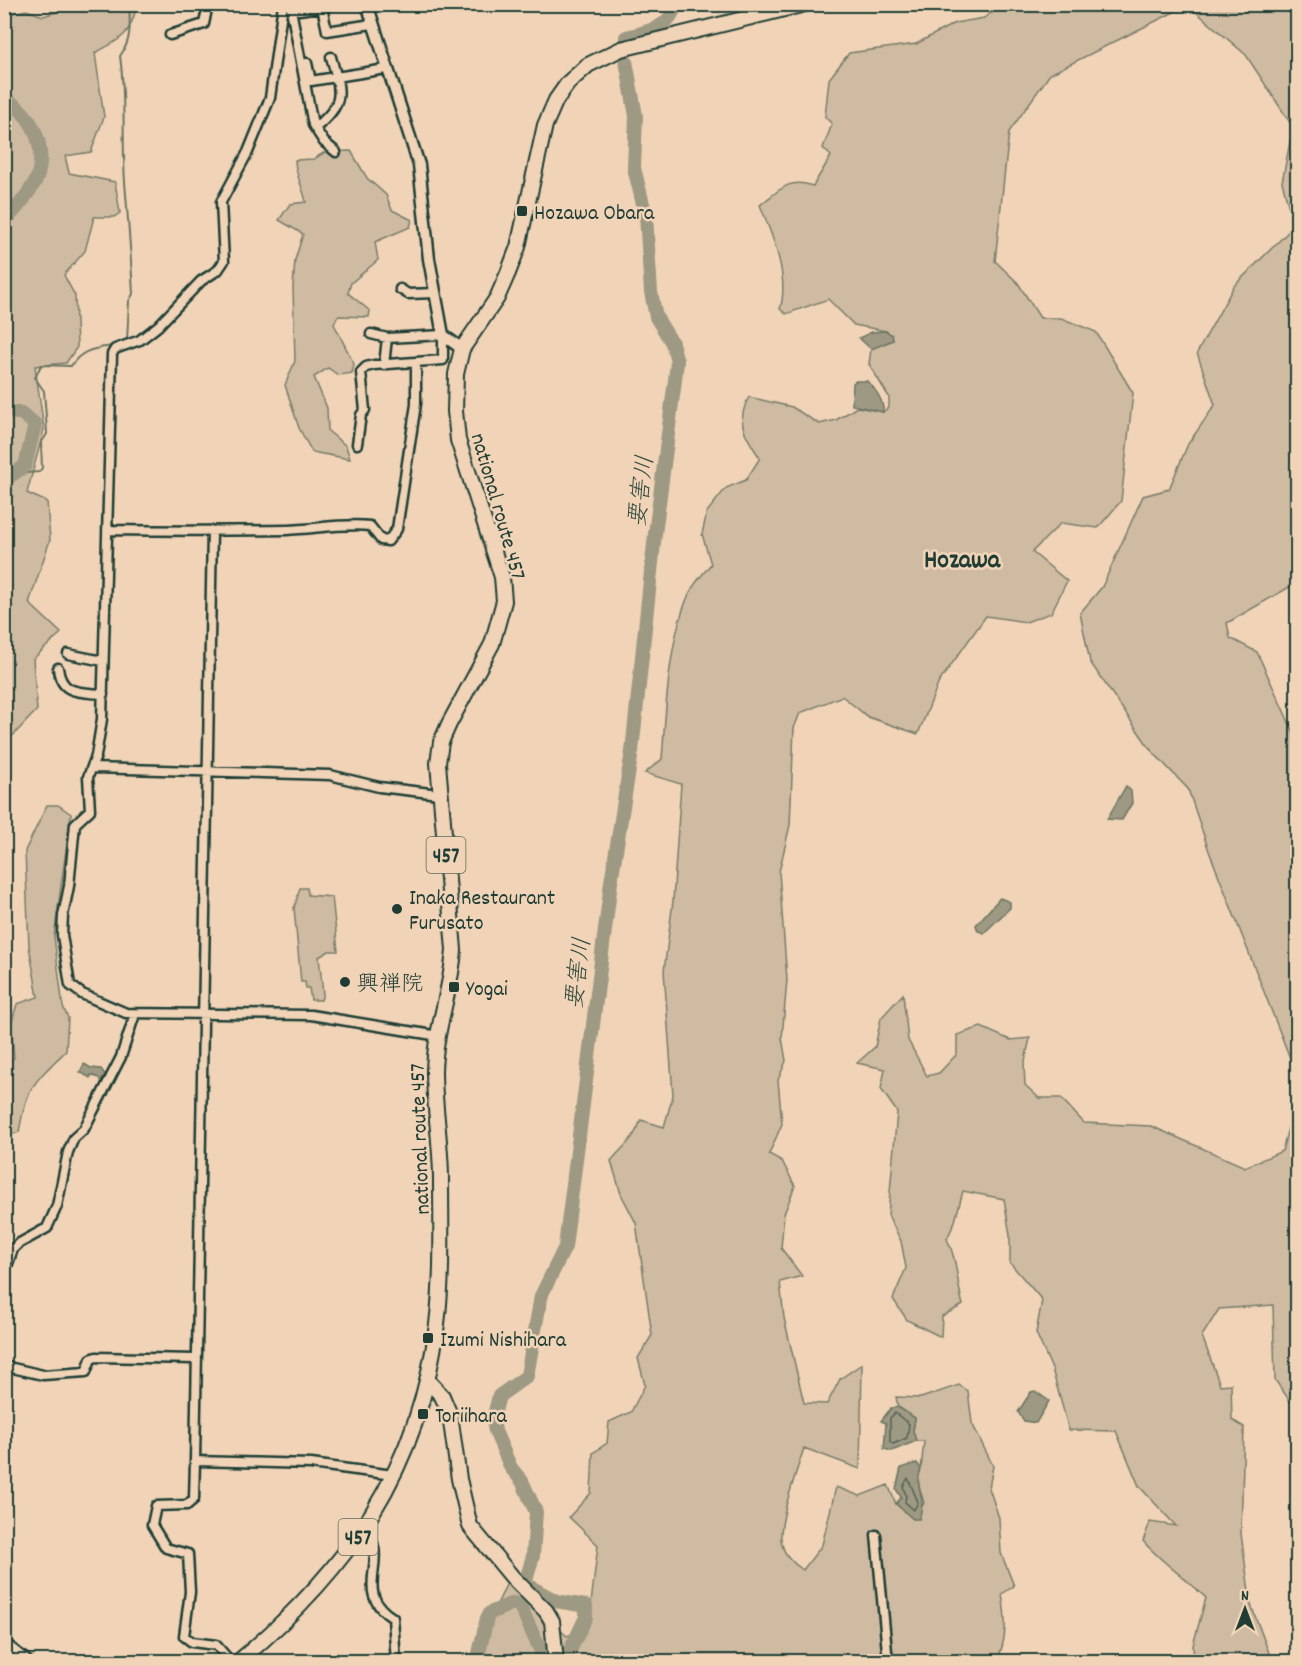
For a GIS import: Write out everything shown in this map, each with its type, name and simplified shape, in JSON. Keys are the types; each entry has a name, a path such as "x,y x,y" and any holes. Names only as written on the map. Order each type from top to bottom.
{"highway":[{"name":"national route 457","path":"427,1380 437,1322 441,1243 441,1175 434,1097 434,1067 452,981 454,950 438,762 441,742 492,644 501,620 504,601 502,577 458,440 454,391 462,349 497,298 508,273 518,247 545,125 568,83 588,65 621,49 805,4"},
{"name":"457","path":"238,1662 270,1635 346,1555 393,1475 412,1433 427,1380"},
{"path":"427,1380 442,1396 450,1415 459,1479 470,1526 513,1578 546,1611 552,1621 556,1656"}],"street":[{"path":"170,35 204,24 208,4"},
{"path":"283,4 270,98 248,152 221,202 224,261 218,270 201,282 158,326 140,339 115,349 112,354 100,733 93,768 88,777 90,810 75,824 62,935 70,985 82,994 126,1013 311,1015 439,1036"},
{"path":"290,4 315,128 324,142 336,152"},
{"path":"299,10 332,4"},
{"path":"357,444 361,415 365,410 361,372 366,367 443,360 442,336 419,165 366,4"},
{"path":"322,7 327,30 372,24"},
{"path":"315,128 329,117 339,103 337,78 331,57"},
{"path":"307,63 311,81 386,69"},
{"path":"400,289 408,294 435,293"},
{"path":"371,334 387,338 442,336 462,349"},
{"path":"384,365 387,338"},
{"path":"107,530 323,529 338,524 370,526 384,541 392,539 397,529 413,429 416,363"},
{"path":"212,531 194,1499 187,1505 156,1506 152,1525 166,1548 188,1554 190,1592 184,1636 192,1642 216,1645 231,1662"},
{"path":"68,654 103,661"},
{"path":"58,668 59,681 67,689 103,694"},
{"path":"93,768 330,775 378,787 439,794"},
{"path":"4,1275 13,1249 47,1228 62,1187 68,1152 74,1138 84,1129 121,1057 135,1014"},
{"path":"4,1366 43,1375 79,1374 86,1372 91,1359 96,1357 195,1359"},
{"path":"195,1461 311,1464 393,1475"},
{"path":"363,1529 373,1538 372,1593 375,1604 393,1618 396,1662"},
{"path":"876,1535 888,1662"},
{"path":"4,1642 29,1662"}],"shaded area":[{"path":"61,5 140,5 136,7 131,25 123,36 95,53 104,117 91,152 65,156 69,173 115,182 120,213 114,217 94,217 85,251 64,275 75,296 77,347 66,363 35,366 44,429 27,493 47,502 50,540 29,603 61,633 33,659 37,710 5,744 5,15 26,10 43,16 57,12"},
{"path":"1002,5 1188,5 1050,74 1009,132 995,261 1018,283 1040,318 1061,318 1096,332 1133,393 1121,501 1098,528 1061,523 1032,552 1067,581 1051,613 1026,622 986,616 939,682 918,734 868,717 842,696 800,713 794,728 790,825 779,872 787,980 782,1038 786,1061 778,1080 782,1124 769,1154 782,1161 795,1186 784,1214 781,1248 802,1276 780,1282 784,1318 804,1403 827,1404 840,1379 862,1364 860,1469 804,1448 782,1525 783,1549 790,1559 803,1570 822,1545 836,1487 860,1496 888,1485 896,1504 913,1519 924,1503 917,1479 921,1469 924,1441 916,1441 913,1431 915,1418 898,1407 896,1397 921,1398 959,1385 968,1391 972,1423 993,1466 989,1488 999,1518 1001,1553 1014,1586 1002,1594 1005,1628 1003,1645 996,1662 470,1662 507,1583 567,1636 588,1628 598,1545 569,1517 591,1493 593,1453 607,1443 609,1422 631,1412 645,1385 638,1358 652,1335 636,1223 621,1194 611,1161 632,1138 641,1120 664,1127 673,1095 664,971 673,901 681,784 645,773 662,759 669,675 682,613 691,590 711,564 702,534 707,512 726,488 746,480 760,458 746,435 742,422 749,397 792,407 819,424 836,420 857,407 883,412 889,407 889,397 869,364 871,349 893,340 892,335 886,331 854,325 828,299 786,314 780,309 783,297 781,270 760,205 790,184 813,186 831,156 823,148 832,124 825,117 829,79 849,53 916,44 955,23 984,18"},
{"path":"1188,5 1297,5 1298,538 1289,541 1297,564 1293,585 1227,623 1230,638 1257,652 1297,740 1297,1076 1209,851 1188,789 1151,750 1090,662 1080,613 1102,587 1143,496 1169,489 1188,444 1215,405 1197,353 1234,286 1294,226 1282,182 1293,127 1246,55"},
{"path":"351,151 367,178 386,195 392,210 412,220 410,227 375,242 378,260 351,283 348,293 370,311 369,317 338,316 334,324 354,364 352,373 338,375 328,368 314,377 327,408 328,431 346,446 350,459 312,452 299,428 285,385 295,361 293,287 295,260 303,234 279,220 290,204 306,202 295,160 314,159 325,152"},
{"path":"47,805 58,805 71,814 54,937 63,1007 68,1018 66,1051 33,1086 25,1104 19,1132 5,1137 5,1065 14,1058 11,1024 17,1004 38,997 29,946 25,851"},
{"path":"300,888 307,888 308,895 332,897 338,951 329,951 319,957 323,994 321,1000 311,1000 309,988 306,988 305,982 301,982 294,908"},
{"path":"903,994 908,1040 927,1076 939,1073 957,1054 957,1035 981,1027 1010,1040 1030,1038 1024,1066 1025,1085 1039,1098 1061,1098 1084,1123 1151,1126 1245,1167 1282,1151 1297,1094 1297,1393 1290,1401 1275,1380 1273,1305 1219,1309 1202,1336 1220,1385 1231,1384 1232,1420 1244,1427 1241,1534 1251,1605 1272,1661 1194,1661 1193,1645 1206,1598 1143,1541 1150,1522 1176,1526 1139,1486 1116,1431 1069,1430 1052,1369 1036,1333 1042,1300 1010,1263 1010,1235 1004,1199 963,1191 955,1221 947,1239 953,1255 963,1305 942,1316 941,1337 907,1320 893,1299 906,1268 901,1241 888,1215 897,1112 881,1089 885,1069 857,1063 875,1047 881,1018"}],"water":[{"path":"886,331 892,335 893,340 871,349 859,338 872,332"},
{"path":"867,381 873,387 880,399 883,412 852,405 853,383"},
{"path":"1126,786 1131,791 1132,803 1122,820 1107,819"},
{"path":"1000,898 1010,902 1010,908 984,933 978,931 976,925"},
{"path":"84,1064 91,1068 101,1069 106,1076 101,1081 91,1075 90,1078 80,1072"},
{"path":"1035,1391 1049,1401 1036,1423 1024,1421 1018,1412 1031,1392"},
{"path":"898,1407 915,1418 913,1431 916,1441 892,1451 884,1449 886,1423 881,1421 891,1408"},
{"path":"917,1463 921,1469 919,1482 922,1503 919,1519 913,1519 896,1504 901,1497 896,1489 901,1468"}],"waterway":[{"path":"127,341 129,301 133,294 125,182 120,56 127,44 130,25 129,4"},
{"name":"要害川","path":"626,37 650,31 663,24 669,19 675,4"},
{"name":"要害川","path":"477,1662 490,1613 513,1603 520,1606 544,1658 567,1657 586,1617 586,1606 556,1601 525,1584 533,1556 536,1512 522,1481 511,1468 495,1431 493,1419 499,1396 527,1376 541,1296 565,1247 611,882 632,751 655,534 677,361 672,343 656,317 651,292 646,216 634,168 636,116 626,61"},
{"path":"4,99 22,112 29,121 35,130 40,152 36,180 23,200 4,221"},
{"path":"13,474 39,472 42,468 41,443 47,434 44,391 35,378 41,365 71,366 84,353 113,346"},
{"path":"4,409 6,412 21,413 35,424 25,466 9,477 4,475"}],"place":[{"name":"Hozawa Obara","path":"522,211"},
{"name":"Inaka Restaurant Furusato","path":"397,909"},
{"name":"興禅院","path":"345,982"},
{"name":"Yogai","path":"454,987"},
{"name":"Izumi Nishihara","path":"428,1338"},
{"name":"Toriihara","path":"423,1414"}],"district":[{"name":"Hozawa","path":"962,558"}]}
